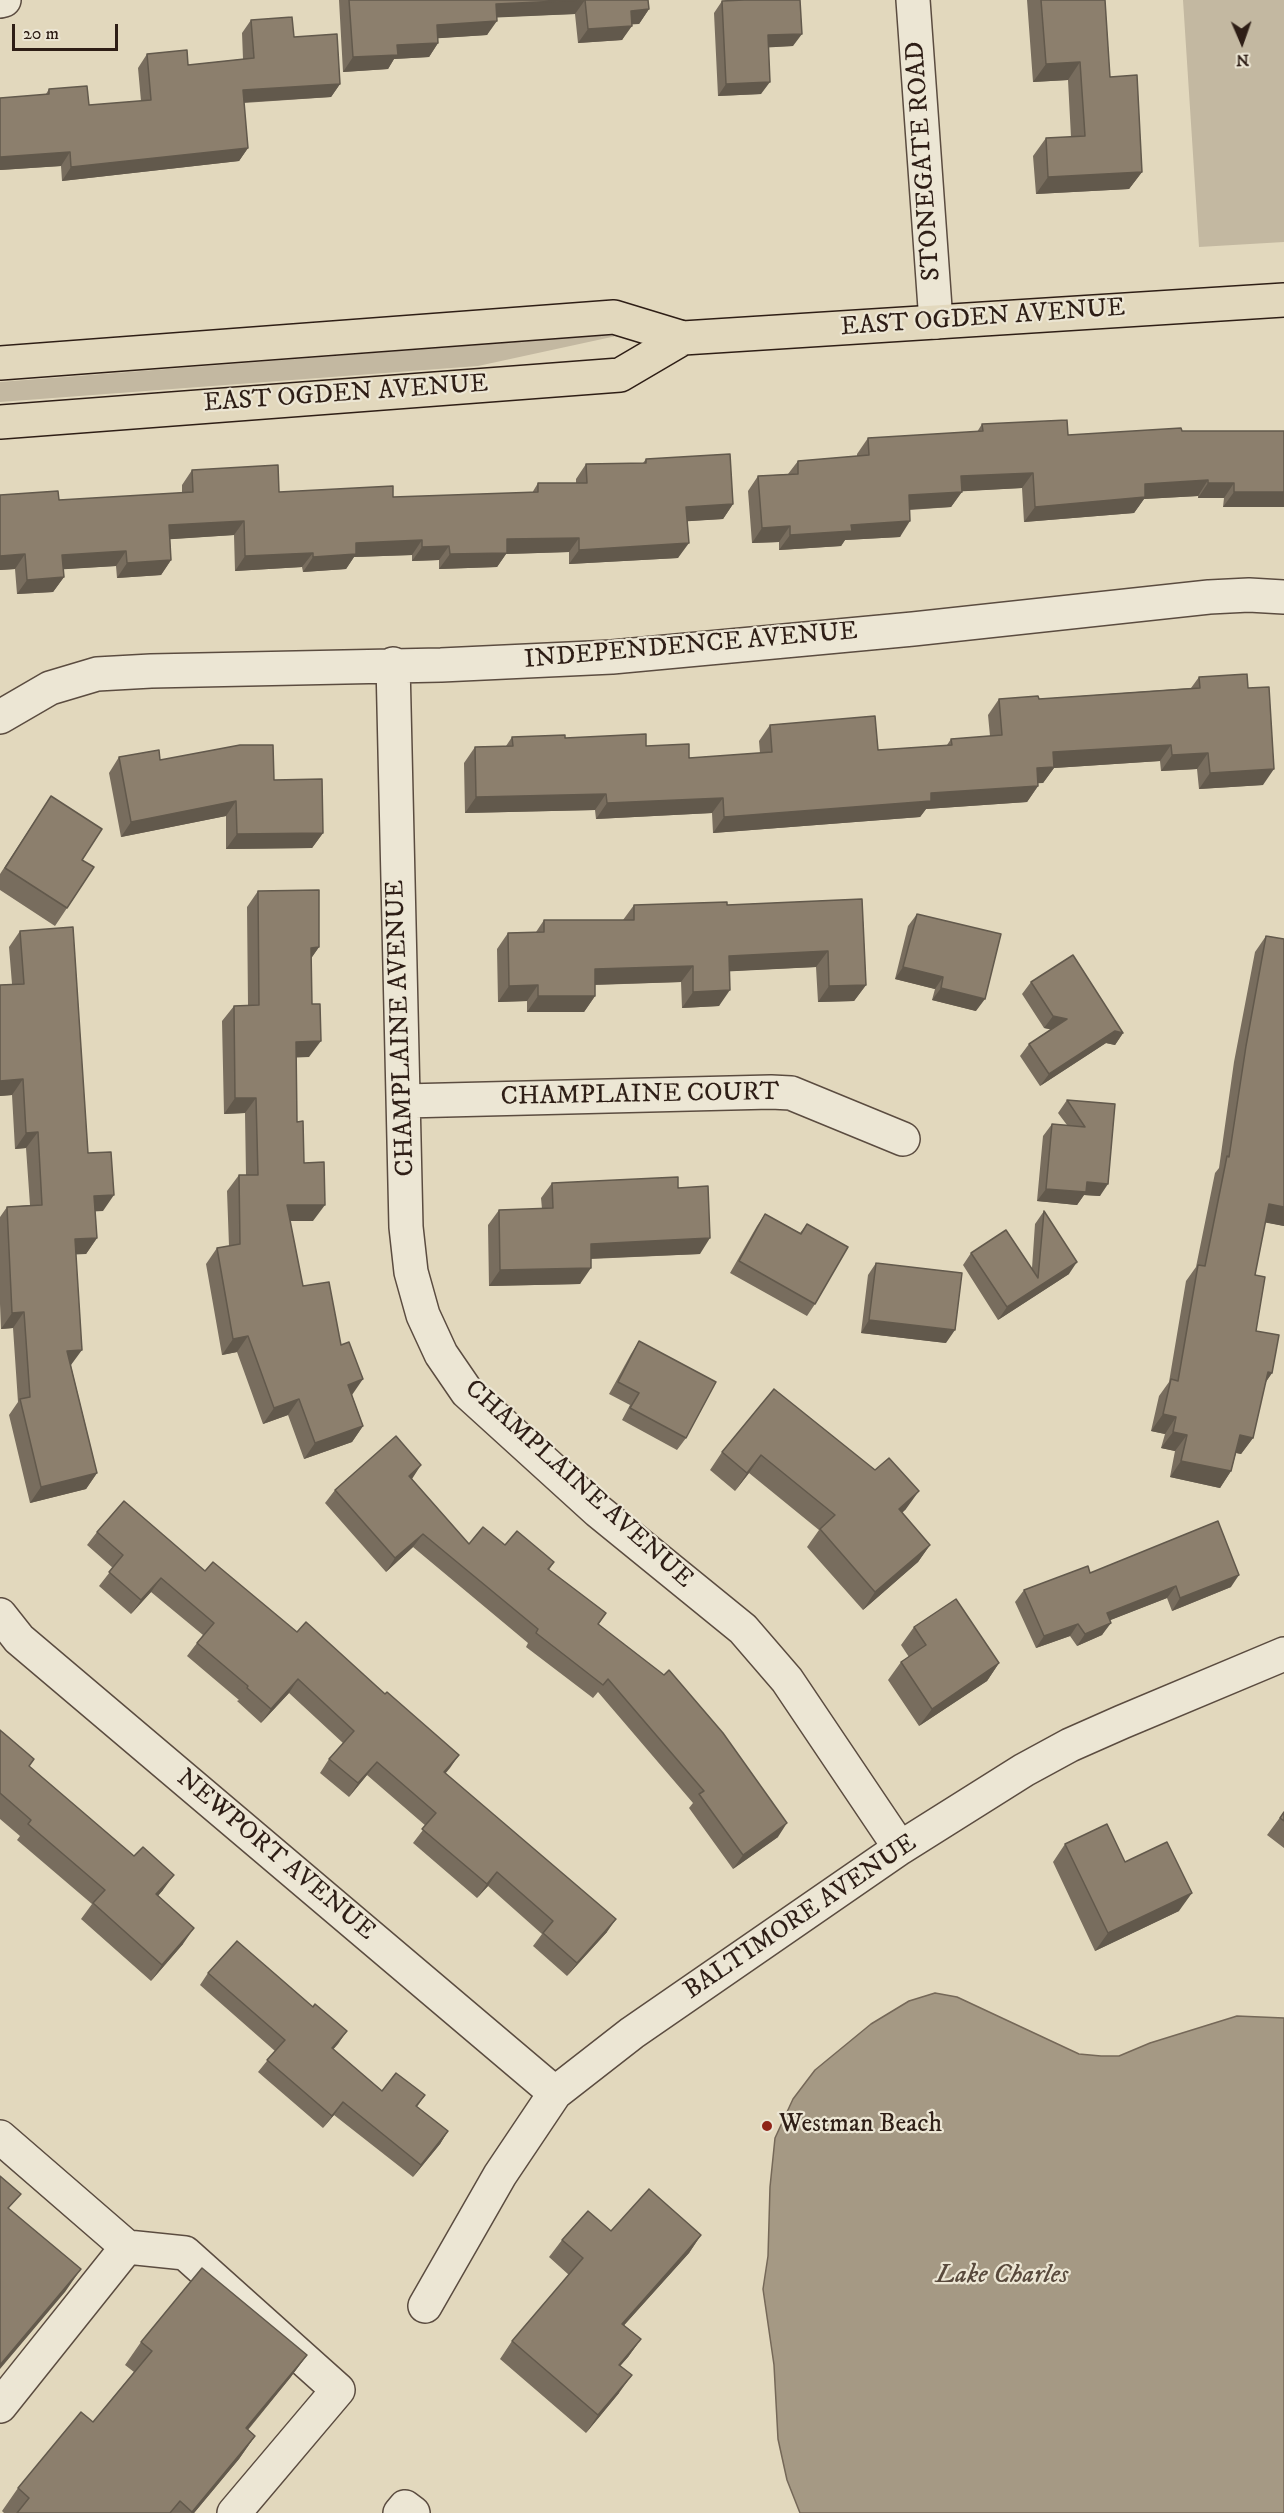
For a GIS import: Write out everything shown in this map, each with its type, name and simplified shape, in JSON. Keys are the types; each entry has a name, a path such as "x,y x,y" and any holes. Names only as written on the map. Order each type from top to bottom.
{"main road":[{"name":"EAST OGDEN AVENUE","path":"0,363 615,317 682,338 1284,300"},
{"name":"EAST OGDEN AVENUE","path":"0,422 620,375 682,338"}],"street":[{"name":"STONEGATE ROAD","path":"913,0 936,322"},
{"name":"INDEPENDENCE AVENUE","path":"0,717 50,688 97,674 393,664 441,665 612,657 913,629 1209,597 1249,594 1284,597"},
{"name":"CHAMPLAINE AVENUE","path":"393,664 405,1101 406,1227 411,1272 423,1315 441,1354 467,1392 598,1511 743,1629 787,1680 900,1848"},
{"name":"CHAMPLAINE COURT","path":"405,1101 791,1093 903,1139"},
{"name":"NEWPORT AVENUE","path":"0,1615 19,1639 555,2093"},
{"name":"BALTIMORE AVENUE","path":"425,2306 500,2175 555,2093 632,2033 900,1848 1024,1770 1070,1745 1284,1654"},
{"path":"0,2137 127,2247 185,2253 338,2390 234,2513"},
{"path":"0,2406 127,2247"},
{"path":"400,2513 405,2507 413,2513"}],"shaded area":[{"path":"1183,0 1284,0 1284,242 1199,247"},
{"path":"630,333 478,366 0,402 0,382"}],"water":[{"name":"Lake Charles","path":"935,1993 957,1997 1079,2054 1101,2056 1119,2056 1150,2043 1237,2016 1284,2018 1284,2513 800,2513 787,2480 778,2439 774,2365 763,2289 768,2256 770,2187 775,2138 793,2099 815,2070 871,2024 909,2001"}],"building":[{"path":"349,0 581,0 496,4 497,21 437,25 438,43 397,45 398,55 353,57"},
{"path":"585,0 648,0 649,9 631,11 632,26 588,29"},
{"path":"800,0 802,34 768,35 770,82 726,84 722,1"},
{"path":"1041,0 1105,0 1110,77 1137,75 1142,172 1048,177 1046,138 1085,136 1080,62 1046,64"},
{"path":"292,17 294,37 337,34 340,84 243,90 248,148 71,167 70,152 0,157 0,98 49,94 49,89 87,86 89,105 151,100 147,54 187,50 188,65 254,58 251,20"},
{"path":"1067,420 1068,435 1181,428 1182,431 1284,431 1284,492 1234,492 1234,483 1208,483 1208,480 1145,484 1145,497 1035,507 1033,473 961,476 962,492 909,495 910,521 851,525 852,531 790,535 790,526 762,528 758,476 798,474 798,461 869,455 868,438 983,431 982,424"},
{"path":"730,454 733,504 686,507 689,543 579,550 579,538 507,539 507,553 450,554 449,546 422,547 422,540 356,543 356,554 313,557 313,553 245,556 244,521 169,525 171,560 127,563 126,551 62,555 64,577 27,580 25,554 0,556 0,495 58,491 59,500 193,492 192,470 278,465 279,492 393,486 393,497 538,492 538,483 587,483 586,464 646,463 646,459"},
{"path":"1247,674 1248,688 1269,687 1274,769 1210,773 1208,753 1172,755 1171,745 1053,752 1054,767 1037,768 1038,786 931,793 931,801 724,817 723,798 607,803 606,794 476,797 475,747 513,746 512,737 565,735 565,738 646,734 646,746 689,744 689,758 772,752 770,725 875,716 878,750 952,745 951,739 1002,735 999,699 1038,696 1039,699 1200,688 1199,677"},
{"path":"240,745 273,745 274,780 322,779 323,833 237,834 236,801 131,822 119,757 159,750 160,760"},
{"path":"51,796 102,829 82,860 94,867 67,908 5,868"},
{"path":"319,890 319,947 311,948 312,1004 320,1004 321,1041 296,1042 297,1122 303,1121 304,1163 324,1162 325,1205 287,1205 303,1286 329,1282 341,1345 349,1342 363,1379 348,1385 363,1426 315,1443 299,1399 274,1408 248,1336 233,1339 217,1248 240,1244 239,1175 258,1175 256,1098 235,1098 234,1006 259,1005 258,891"},
{"path":"862,899 866,985 829,986 828,951 729,956 730,990 693,992 693,966 595,969 595,996 538,996 538,985 509,986 508,933 544,932 544,920 634,920 634,905 727,902 727,905"},
{"path":"917,914 1001,934 985,999 941,988 943,977 903,967"},
{"path":"73,927 88,1153 111,1152 114,1195 94,1196 97,1238 75,1239 82,1350 67,1351 97,1473 41,1487 20,1399 30,1397 24,1312 12,1313 7,1207 42,1205 38,1132 26,1133 23,1079 0,1081 0,985 24,984 20,931"},
{"path":"1266,936 1284,939 1284,1207 1269,1204 1255,1275 1265,1277 1256,1331 1279,1335 1272,1373 1268,1372 1253,1438 1240,1435 1231,1471 1181,1461 1187,1435 1173,1432 1176,1417 1163,1414 1171,1379 1178,1381 1198,1265 1205,1266 1227,1156 1229,1157"},
{"path":"1073,955 1123,1033 1115,1031 1049,1074 1029,1044 1067,1019 1053,1016 1031,982"},
{"path":"1067,1100 1115,1104 1108,1184 1087,1182 1086,1192 1046,1189 1052,1124 1085,1127"},
{"path":"678,1177 678,1188 708,1186 710,1238 591,1244 591,1268 500,1270 499,1210 553,1208 552,1183"},
{"path":"1044,1211 1077,1262 1007,1307 971,1253 1006,1230 1038,1278"},
{"path":"765,1214 801,1234 807,1224 848,1247 815,1304 739,1261"},
{"path":"876,1263 962,1273 955,1330 869,1320"},
{"path":"639,1341 716,1382 686,1438 630,1408 639,1393 618,1382"},
{"path":"774,1389 875,1470 889,1458 919,1491 899,1509 930,1545 875,1592 820,1529 835,1515 761,1455 747,1473 722,1452"},
{"path":"396,1436 421,1465 409,1476 469,1544 483,1527 505,1545 517,1531 554,1562 548,1569 606,1613 598,1624 664,1675 669,1670 723,1733 787,1823 743,1855 699,1794 704,1791 608,1679 603,1685 536,1633 538,1629 423,1534 395,1558 335,1490"},
{"path":"124,1501 205,1571 213,1562 297,1632 306,1622 385,1694 387,1692 459,1755 444,1772 616,1919 577,1963 543,1933 553,1921 497,1872 487,1884 422,1829 436,1813 377,1762 358,1783 329,1759 354,1731 298,1679 271,1709 247,1688 248,1686 197,1643 214,1623 161,1578 141,1600 109,1572 123,1555 97,1532"},
{"path":"1218,1521 1239,1575 1180,1598 1176,1586 1107,1613 1111,1623 1085,1634 1078,1624 1044,1636 1024,1590 1088,1566 1090,1573"},
{"path":"956,1599 999,1663 932,1709 901,1662 926,1645 914,1627"},
{"path":"0,1730 34,1759 29,1766 134,1856 143,1847 174,1875 156,1894 194,1928 162,1965 93,1903 105,1890 28,1824 31,1820 0,1793"},
{"path":"1107,1824 1125,1862 1167,1842 1192,1893 1108,1933 1065,1844"},
{"path":"237,1941 313,2007 315,2004 347,2031 332,2048 382,2091 396,2073 425,2095 416,2106 448,2131 421,2165 343,2102 332,2116 267,2060 285,2040 208,1973"},
{"path":"0,2176 21,2194 8,2208 81,2269 0,2365"},
{"path":"649,2189 701,2235 622,2324 641,2339 619,2365 632,2375 598,2415 512,2341 583,2258 562,2240 588,2211 611,2231"},
{"path":"202,2268 307,2355 246,2428 255,2436 192,2512 180,2501 170,2513 17,2513 29,2498 18,2488 81,2412 93,2422 152,2351 141,2342"}],"place":[{"name":"Westman Beach","path":"767,2126"}]}
